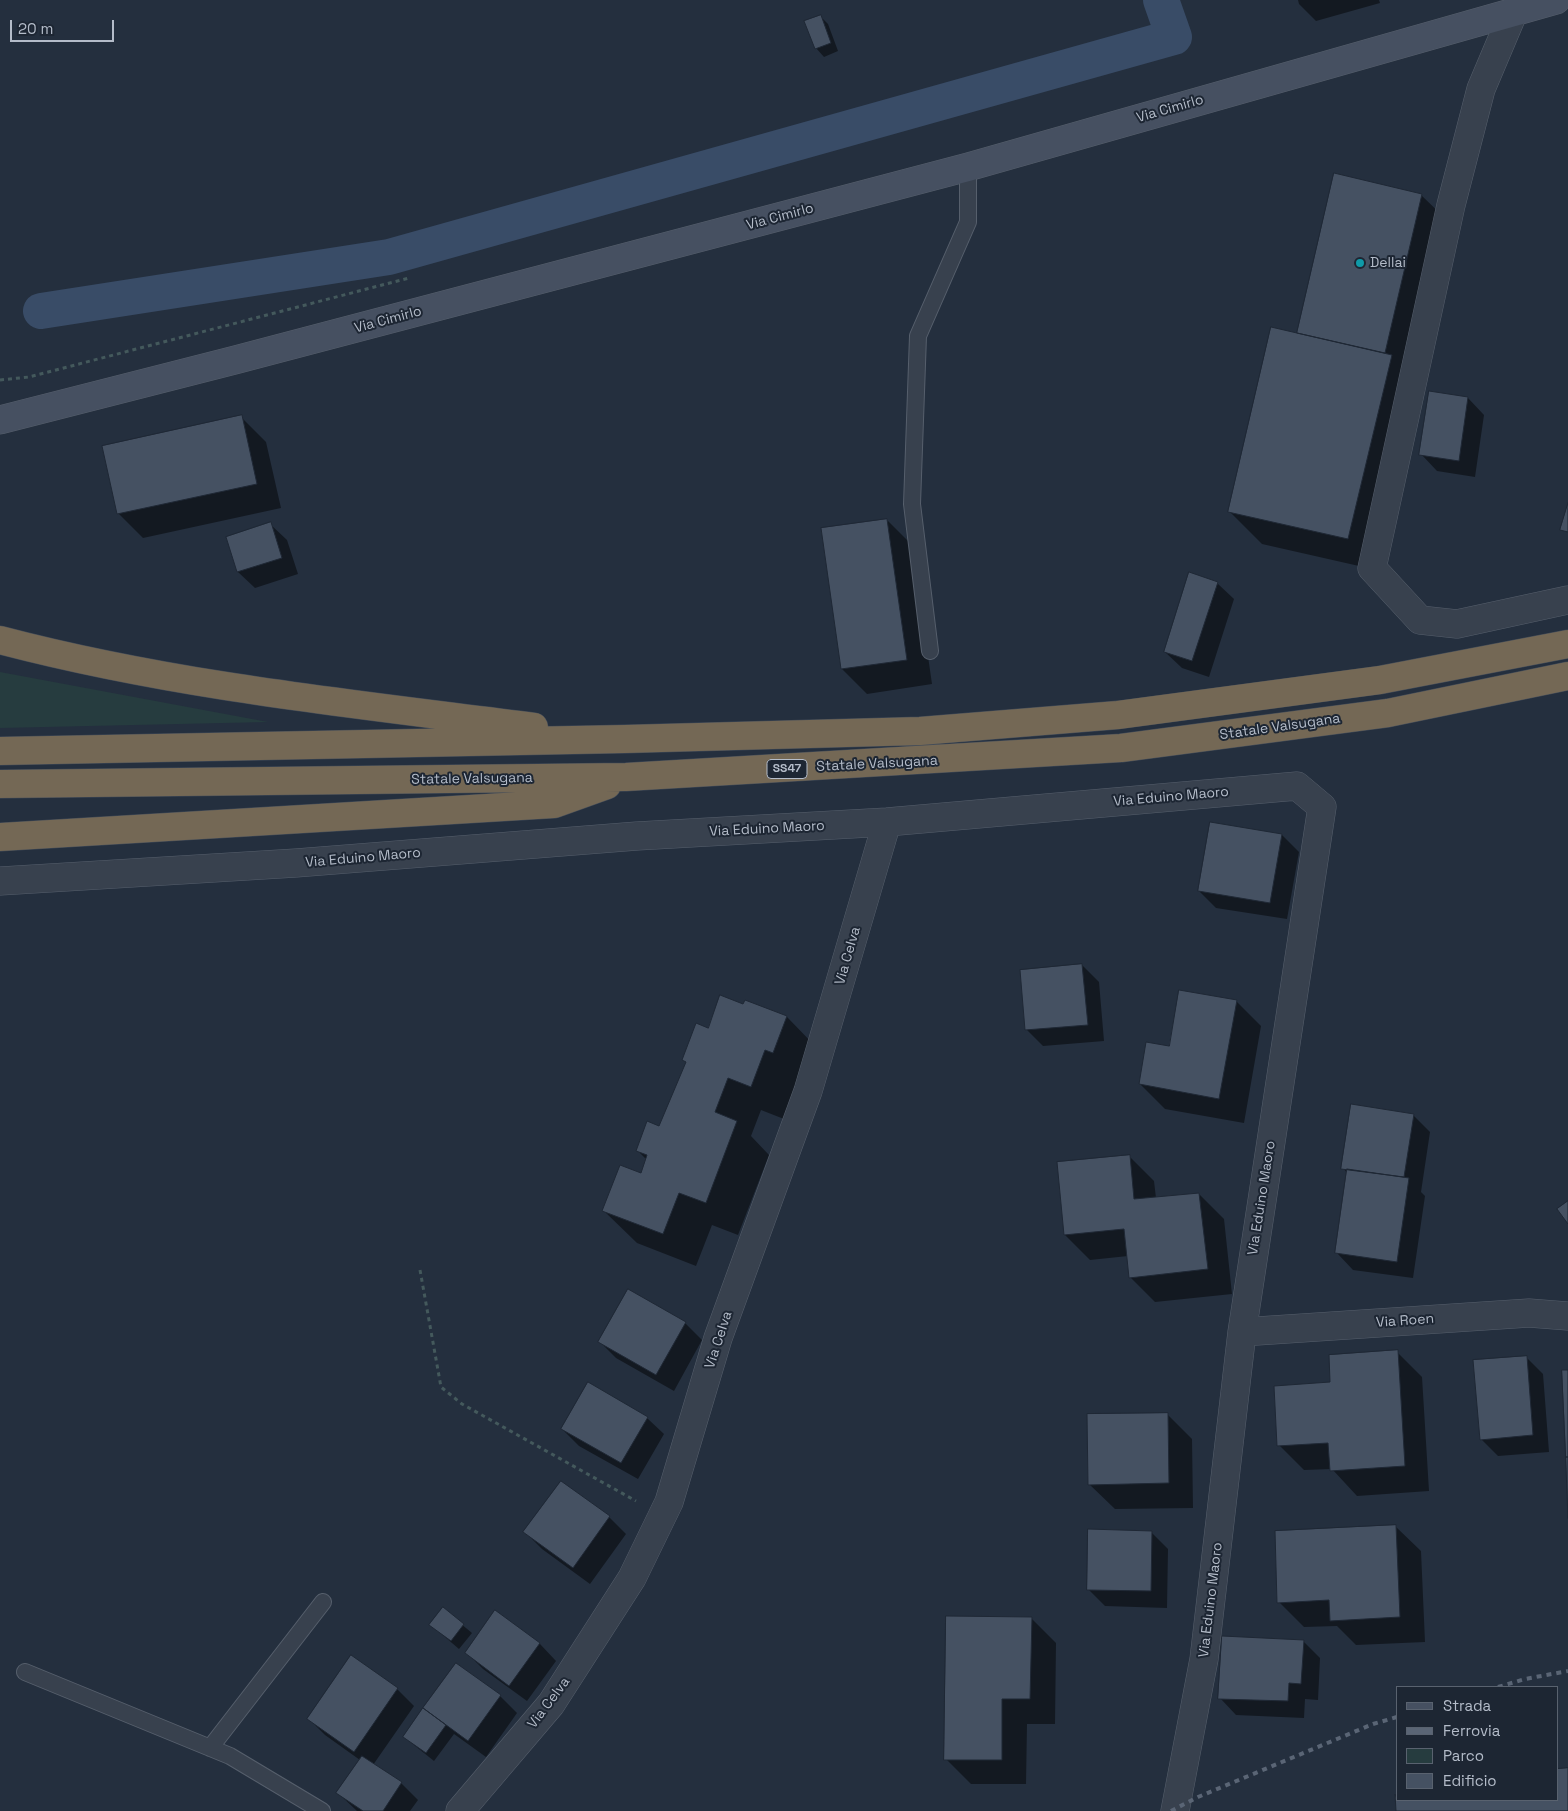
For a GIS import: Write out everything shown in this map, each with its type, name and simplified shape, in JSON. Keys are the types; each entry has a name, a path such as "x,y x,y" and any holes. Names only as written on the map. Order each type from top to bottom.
{"highway":[{"path":"0,640 69,658 199,683 625,739"},
{"path":"0,751 625,739 920,731 1118,715 1380,680 1568,644"},
{"name":"Statale Valsugana","path":"0,784 626,777 1121,748 1388,713 1568,676"},
{"path":"0,837 554,804 626,777"}],"street":[{"name":"Via Cimirlo","path":"0,420 245,358 968,167 1556,0"},
{"path":"1514,11 1481,89 1453,196 1372,568 1420,620 1457,624 1568,600"},
{"name":"Via Eduino Maoro","path":"0,881 296,863 637,836 887,822 1297,786 1322,807 1242,1332 1204,1659 1175,1811"},
{"name":"Via Celva","path":"460,1811 551,1704 632,1578 669,1502 718,1338 808,1091 887,822"},
{"name":"Via Roen","path":"1242,1332 1529,1313 1568,1316"}],"lane":[{"path":"930,651 912,504 918,336 968,222 968,167"},
{"path":"210,1748 323,1602"},
{"path":"26,1672 230,1756 322,1811"}],"path":[{"path":"420,1270 442,1387 462,1404 662,1515"}],"green space":[{"path":"0,672 268,722 0,728"}],"building":[{"path":"821,15 831,43 815,49 804,21"},
{"name":"Dellai","path":"1334,173 1422,194 1385,353 1297,333"},
{"path":"1271,327 1392,355 1348,539 1228,512"},
{"path":"1429,391 1468,397 1459,461 1419,455"},
{"path":"242,415 257,484 117,514 102,446"},
{"path":"1568,503 1568,532 1560,530"},
{"path":"887,519 907,660 841,669 821,528"},
{"path":"271,522 282,558 237,572 226,537"},
{"path":"1189,572 1218,582 1192,661 1164,652"},
{"path":"1210,822 1282,834 1270,903 1198,891"},
{"path":"1082,964 1088,1025 1025,1030 1020,970"},
{"path":"1179,990 1237,1000 1219,1099 1139,1084 1146,1042 1169,1046"},
{"path":"720,995 743,1004 745,1000 787,1016 773,1053 765,1050 751,1087 728,1078 715,1112 737,1121 706,1203 679,1193 663,1234 602,1211 620,1165 641,1173 647,1155 636,1151 647,1121 659,1126 686,1062 682,1060 696,1023 708,1028"},
{"path":"1351,1104 1414,1114 1404,1177 1341,1169"},
{"path":"1130,1155 1134,1199 1199,1193 1208,1269 1129,1278 1124,1229 1064,1235 1057,1162"},
{"path":"1347,1169 1409,1178 1397,1262 1335,1253"},
{"path":"1568,1201 1568,1224 1557,1209"},
{"path":"628,1289 686,1322 656,1375 598,1342"},
{"path":"1398,1350 1405,1466 1330,1471 1328,1443 1277,1446 1274,1386 1330,1382 1329,1355"},
{"path":"1527,1356 1533,1435 1480,1440 1473,1360"},
{"path":"1562,1370 1568,1370 1568,1457 1566,1457"},
{"path":"588,1382 648,1417 621,1463 561,1429"},
{"path":"1168,1413 1169,1483 1088,1485 1087,1414"},
{"path":"1566,1457 1568,1457 1568,1518"},
{"path":"561,1481 610,1516 573,1568 523,1532"},
{"path":"1396,1525 1400,1617 1330,1621 1329,1600 1277,1603 1275,1531"},
{"path":"1088,1529 1152,1531 1151,1591 1087,1590"},
{"path":"443,1607 464,1624 451,1641 429,1625"},
{"path":"495,1610 540,1643 509,1686 465,1653"},
{"path":"946,1616 1032,1617 1030,1699 1002,1699 1002,1760 944,1760"},
{"path":"1222,1636 1304,1640 1301,1684 1289,1683 1288,1701 1218,1699"},
{"path":"351,1655 398,1688 354,1752 307,1719"},
{"path":"456,1663 501,1695 468,1741 423,1708"},
{"path":"423,1708 446,1725 426,1753 403,1737"},
{"path":"362,1756 402,1782 383,1811 363,1811 336,1793"},
{"path":"1568,1768 1568,1811 1396,1811 1395,1794 1396,1801 1558,1801 1558,1769"}],"waterway":[{"path":"41,311 389,257 1174,37 1161,0"}],"railway":[{"path":"1501,1686 1525,1679 1568,1671"},
{"path":"1171,1811 1198,1797 1373,1724 1396,1717"}],"place":[{"name":"Dellai","path":"1360,263"}]}
